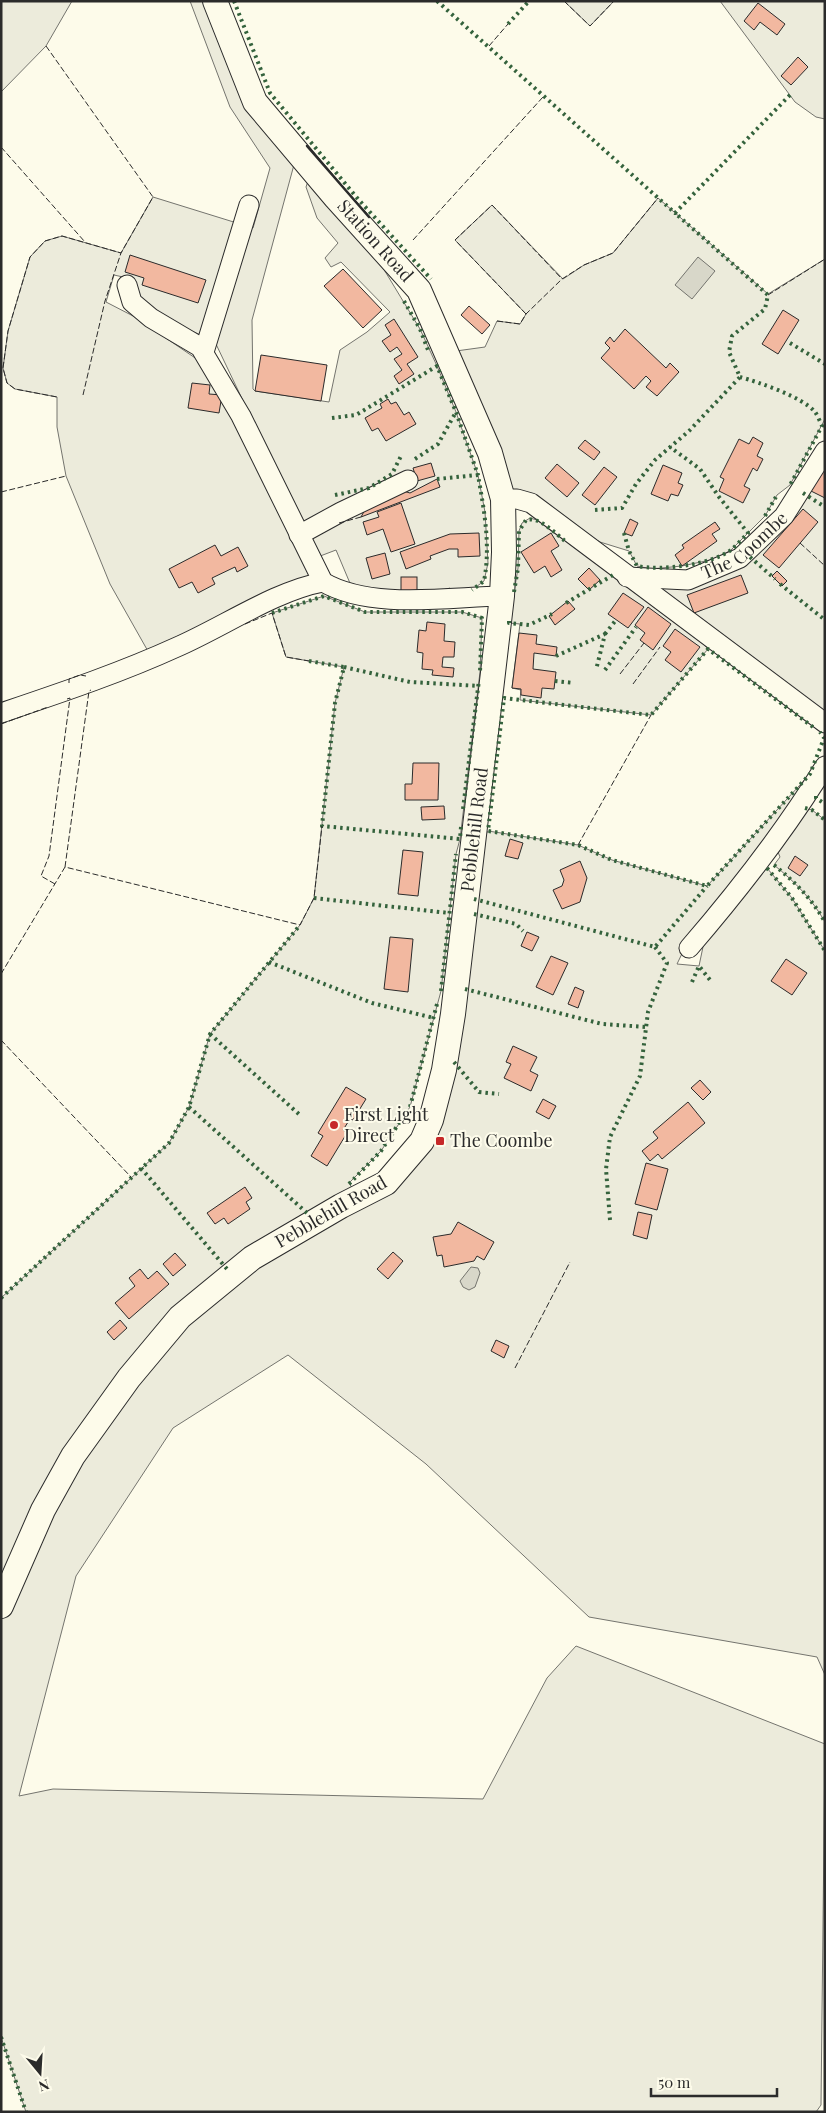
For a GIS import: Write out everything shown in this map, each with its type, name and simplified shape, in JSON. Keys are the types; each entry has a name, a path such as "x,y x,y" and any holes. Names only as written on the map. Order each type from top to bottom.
{"main road":[{"name":"Station Road","path":"215,1 255,102 336,198 419,290 490,453 503,499"},
{"name":"Pebblehill Road","path":"1,1606 43,1510 73,1456 129,1378 180,1317 252,1258 341,1206 386,1183 422,1141 431,1120 453,1014 502,596 504,552 503,499"}],"street":[{"path":"204,352 249,205"},
{"path":"127,285 132,302 151,318 200,347 204,352 241,416 323,582 337,590 368,597 444,600 502,596"},
{"name":"The Coombe","path":"627,577 688,580 740,558 784,516 825,450"},
{"path":"299,535 340,512 408,480"},
{"path":"503,499 517,499 531,503 627,577 825,723"},
{"path":"1,713 135,665 211,632 303,586 323,582"},
{"path":"689,948 740,888 806,798 825,766"}],"shaded area":[{"path":"1,1 72,1 46,46 1,92"},
{"path":"190,1 208,1 295,161 252,320 253,389 255,391 329,402 340,350 367,332 390,312 341,262 331,267 325,258 338,243 317,218 306,187 309,178 380,263 420,329 456,412 478,475 485,512 488,563 484,581 472,590 453,592 450,588 426,593 414,593 352,588 336,550 315,558 288,531 312,579 149,653 110,584 66,476 57,427 57,397 15,389 7,383 3,368 8,331 30,257 45,241 62,236 121,253 153,197 253,228 270,168 230,107","holes":["114,275 132,279 138,298 154,313 215,342 246,407 231,415 204,364 135,317 106,302"]},
{"path":"564,1 614,1 590,26"},
{"path":"720,1 825,1 825,119 816,117 795,102"},
{"path":"658,198 768,294 825,259 825,419 790,485 777,495 765,516 731,550 715,559 682,566 651,569 637,566 629,551 600,542 511,491 456,351 485,347 497,321 520,324 526,314 455,240 492,205 563,279 584,265 613,253"},
{"path":"698,257 715,271 692,299 675,285"},
{"path":"825,455 825,716 658,593 657,583 749,557"},
{"path":"530,518 537,520 696,636 708,649 651,715 520,700 521,690 512,688 520,624 509,623 518,568 519,531 522,523"},
{"path":"324,596 365,612 462,612 482,618 480,672 460,839 456,854 441,991 410,1107 381,1151 349,1183 362,1204 411,1169 480,845 488,831 578,845 612,860 707,886 810,774 758,856 691,935 677,964 699,966 704,942 767,868 792,898 825,951 825,1675 817,1657 589,1617 426,1464 288,1355 173,1428 76,1576 19,1796 53,1789 483,1799 547,1678 576,1646 825,1744 821,2105 816,2112 26,2112 1,2037 1,1298 169,1143 189,1107 210,1034 300,925 314,898 335,703 344,667 286,657 272,613"},
{"path":"805,808 812,810 825,820 825,922 802,891 774,865 780,857 776,847"},
{"path":"471,1267 478,1268 480,1273 475,1287 469,1290 463,1287 460,1281"}],"building":[{"path":"758,3 785,24 777,35 760,22 754,30 744,21"},
{"path":"798,57 808,67 791,85 781,76"},
{"path":"130,255 206,280 198,303 142,285 144,278 125,272"},
{"path":"343,269 382,310 363,328 324,286"},
{"path":"469,306 490,325 482,334 461,315"},
{"path":"783,310 799,320 778,354 762,344"},
{"path":"394,319 418,357 407,364 414,374 399,384 394,376 402,370 394,359 402,354 397,347 390,352 382,341 391,335 385,325"},
{"path":"625,329 666,368 670,363 679,372 657,396 646,387 651,381 646,376 634,389 601,358 610,348 605,343 610,337 614,342"},
{"path":"261,355 327,365 321,401 255,391"},
{"path":"192,383 210,385 209,394 222,395 219,413 188,408"},
{"path":"388,399 391,404 396,402 404,415 409,412 416,424 386,441 378,428 372,431 365,418 382,408 380,404"},
{"path":"753,437 763,443 757,456 763,459 757,471 753,468 744,486 750,489 743,503 719,491 724,479 720,477 739,439 749,444"},
{"path":"585,440 600,452 594,460 578,448"},
{"path":"431,463 435,476 417,481 413,468"},
{"path":"557,464 579,483 567,497 545,478"},
{"path":"825,464 825,498 811,491"},
{"path":"663,465 682,473 678,483 683,485 678,496 671,494 668,501 651,494"},
{"path":"604,467 617,477 595,505 582,495"},
{"path":"437,479 440,487 361,517 367,506 400,490 410,493"},
{"path":"401,503 415,544 391,552 383,529 367,535 363,522 379,517 377,512"},
{"path":"803,509 818,522 779,568 763,555"},
{"path":"630,519 638,523 632,536 624,533"},
{"path":"715,522 720,529 712,534 717,541 682,566 675,555 684,548 682,545"},
{"path":"479,533 480,556 458,557 458,549 449,549 430,556 431,559 406,569 400,552 450,534"},
{"path":"551,533 559,546 551,551 562,570 551,577 545,566 534,573 521,552"},
{"path":"215,545 221,556 238,547 248,566 237,572 235,567 212,578 215,584 198,593 192,582 179,588 169,569"},
{"path":"385,553 390,574 372,579 366,558"},
{"path":"589,568 600,580 589,590 578,579"},
{"path":"777,571 787,581 782,586 772,576"},
{"path":"741,575 748,593 694,613 687,595"},
{"path":"401,577 417,577 417,593 401,593"},
{"path":"623,593 644,607 628,628 608,614"},
{"path":"568,601 575,609 555,625 549,616"},
{"path":"648,607 671,624 653,650 640,640 645,633 635,625"},
{"path":"427,622 445,624 444,641 455,642 454,657 443,657 442,667 454,668 453,677 432,675 433,670 422,669 423,653 417,652 419,630 426,631"},
{"path":"675,629 700,647 681,672 665,660 671,652 663,646"},
{"path":"519,633 537,635 536,644 557,647 556,656 534,653 533,669 556,672 554,689 542,688 541,698 521,695 521,689 512,688"},
{"path":"413,763 439,763 438,800 405,800 405,784 412,784"},
{"path":"444,806 445,819 422,820 421,807"},
{"path":"510,839 523,843 518,859 505,856"},
{"path":"403,850 423,852 418,896 398,894"},
{"path":"795,856 808,865 800,876 788,868"},
{"path":"580,861 587,878 580,902 562,909 553,890 562,886 564,880 560,870"},
{"path":"527,932 539,937 532,951 521,946"},
{"path":"390,937 413,939 408,992 384,989"},
{"path":"551,956 568,963 553,995 536,987"},
{"path":"786,959 807,973 792,995 771,981"},
{"path":"575,987 584,991 578,1008 568,1004"},
{"path":"513,1046 537,1057 530,1071 538,1075 531,1091 504,1078 511,1064 506,1062"},
{"path":"700,1080 711,1092 703,1100 691,1088"},
{"name":"First Light Direct","path":"346,1087 366,1099 353,1120 350,1119 343,1130 347,1133 327,1166 311,1156 323,1136 318,1133"},
{"path":"543,1099 556,1106 549,1119 536,1112"},
{"path":"688,1102 705,1123 662,1159 658,1154 650,1161 642,1151 658,1138 653,1132"},
{"path":"646,1163 668,1169 657,1210 635,1204"},
{"path":"245,1187 252,1198 246,1202 250,1209 228,1224 224,1218 215,1224 207,1213"},
{"path":"638,1212 652,1215 647,1239 633,1235"},
{"path":"458,1222 494,1242 484,1260 477,1256 474,1261 444,1267 442,1255 437,1256 433,1237 451,1234"},
{"path":"393,1252 403,1261 388,1279 377,1269"},
{"path":"175,1253 186,1265 173,1276 163,1264"},
{"path":"140,1269 148,1279 157,1271 169,1284 129,1319 115,1303 135,1286 129,1278"},
{"path":"120,1320 127,1328 114,1340 107,1332"},
{"path":"496,1340 509,1346 504,1358 491,1351"}],"hedge":[{"path":"234,1 270,93 358,199 431,279"},
{"path":"437,1 675,213 790,95"},
{"path":"508,24 529,1"},
{"path":"595,510 622,508 636,484 655,460 689,431 740,377 729,352 732,336 765,309 768,295 675,213"},
{"path":"404,301 420,329 428,350"},
{"path":"790,343 825,364"},
{"path":"332,418 356,415 437,366 456,412 478,475"},
{"path":"740,377 758,382 801,401 809,406 819,419 822,426 790,485"},
{"path":"415,459 438,444 456,412"},
{"path":"624,533 629,551 637,566 659,568 686,566 711,560 731,550 748,533 719,497 700,469 670,447"},
{"path":"335,495 369,488 392,474 402,454"},
{"path":"437,479 478,475 486,528 487,555 484,581 472,590"},
{"path":"803,493 825,507"},
{"path":"765,516 777,495"},
{"path":"514,592 518,568 519,531 526,520 536,520 565,541"},
{"path":"750,557 775,579"},
{"path":"566,603 613,575 615,577"},
{"path":"780,584 825,620"},
{"path":"272,613 324,596 365,612 462,612 482,618 480,672"},
{"path":"509,621 509,623 529,625 552,614"},
{"path":"605,634 616,620"},
{"path":"605,670 636,627"},
{"path":"556,656 605,634 596,670"},
{"path":"813,727 708,649 651,715 504,698 488,831 578,845 612,860 707,886 810,774 824,738 820,732"},
{"path":"309,661 344,667 335,703 322,826 460,839 461,827"},
{"path":"344,667 410,682 479,686"},
{"path":"463,809 479,680"},
{"path":"555,681 574,683"},
{"path":"816,796 825,804"},
{"path":"805,808 812,810 825,820"},
{"path":"441,991 456,854"},
{"path":"774,865 802,891 825,922"},
{"path":"767,868 792,898 825,951"},
{"path":"474,899 655,947 707,886"},
{"path":"314,898 449,913"},
{"path":"474,914 516,924 523,931"},
{"path":"1,1298 169,1143 189,1107 210,1034 300,925"},
{"path":"610,1220 606,1169 610,1137 640,1076 648,1012 667,963 655,947"},
{"path":"269,962 372,1003 434,1018"},
{"path":"692,982 699,966 710,980"},
{"path":"465,989 602,1024 646,1027"},
{"path":"410,1107 437,1004"},
{"path":"210,1034 301,1116"},
{"path":"454,1062 479,1092 499,1094"},
{"path":"189,1107 307,1213"},
{"path":"349,1184 381,1151 401,1120"},
{"path":"141,1168 227,1269"},
{"path":"1,2037 26,2112"}],"fence":[{"path":"564,1 590,26 614,1"},
{"path":"489,46 508,24"},
{"path":"46,46 153,197 121,253 62,236 45,241 30,257 8,331 3,368 7,383 15,389 57,397"},
{"path":"413,240 543,97"},
{"path":"1,147 85,242"},
{"path":"497,321 520,324 526,314 562,279 584,265 613,253 658,198"},
{"path":"526,314 455,240 492,205 562,279"},
{"path":"83,395 105,301 121,253"},
{"path":"768,295 825,259"},
{"path":"1,492 66,476"},
{"path":"339,523 361,517"},
{"path":"800,543 825,566"},
{"path":"245,624 272,613 286,657 309,661"},
{"path":"620,674 644,643"},
{"path":"633,684 660,647"},
{"path":"69,683 69,679 80,675 86,676"},
{"path":"65,867 89,691 91,690"},
{"path":"55,884 41,876 49,856 70,698 67,699"},
{"path":"1,724 48,707"},
{"path":"578,845 651,715"},
{"path":"1,974 65,867 300,925 314,898 322,826"},
{"path":"1,1040 131,1177"},
{"path":"515,1368 570,1262"}],"wall":[{"path":"307,146 369,217"}],"place":[{"name":"First Light Direct","path":"334,1125"},
{"name":"The Coombe","path":"440,1141"}]}
